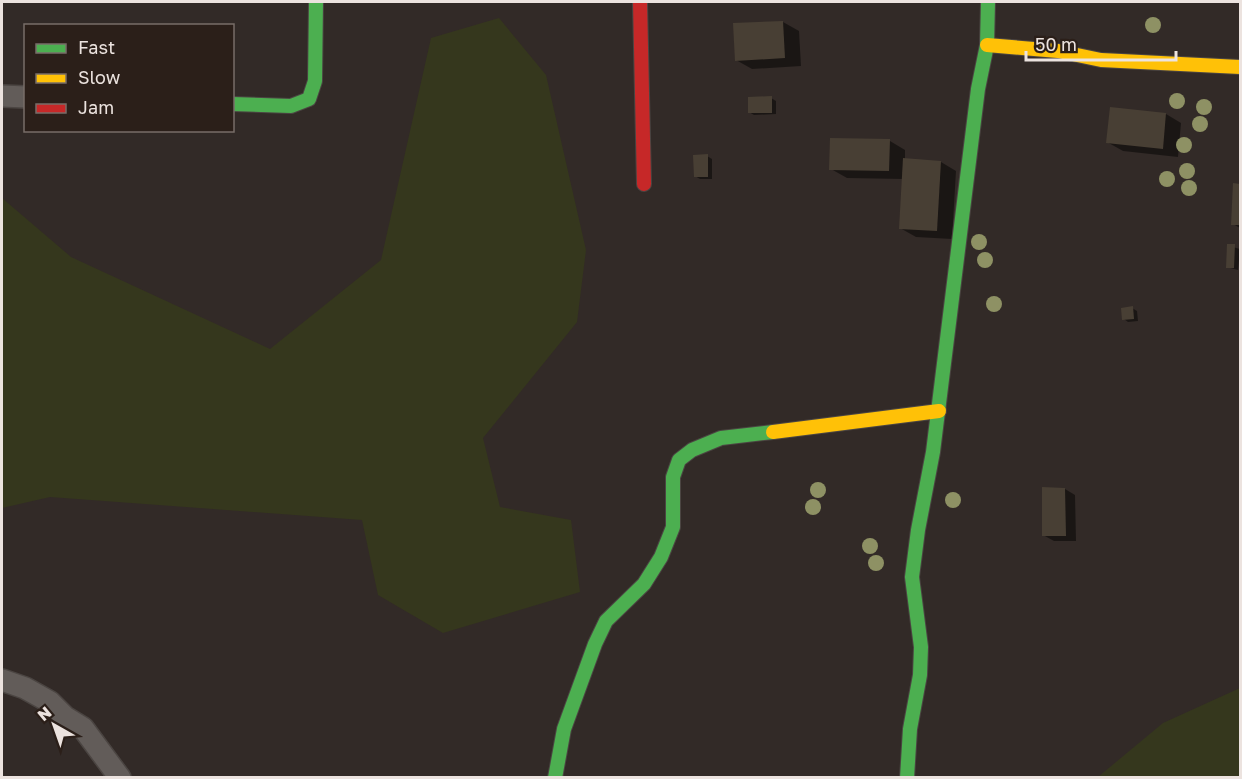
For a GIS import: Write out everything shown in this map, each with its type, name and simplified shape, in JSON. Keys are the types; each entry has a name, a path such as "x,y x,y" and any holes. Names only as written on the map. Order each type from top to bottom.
{"street":[{"path":"234,104 291,106 309,99 315,81 316,2"},
{"path":"639,2 644,184"},
{"path":"907,777 910,729 920,675 921,647 912,577 939,411 978,89 987,45 988,2"},
{"path":"987,45 1058,51 1101,60 1240,67"},
{"path":"2,96 24,97"},
{"path":"555,777 564,729 595,644 606,621 644,584 661,557 672,527 673,477 679,460 692,450 721,438 939,411"},
{"path":"2,680 42,697 65,717 83,728 120,777"}],"green space":[{"path":"499,18 546,75 586,250 577,322 483,438 500,507 571,520 580,592 443,633 378,595 362,520 50,497 2,508 2,198 71,257 270,349 381,260 431,38"},
{"path":"1240,688 1240,777 1098,777 1163,723"}],"building":[{"path":"783,21 785,58 735,61 733,23"},
{"path":"772,96 772,113 748,113 748,97"},
{"path":"1110,107 1166,113 1163,149 1106,143"},
{"path":"830,138 890,139 889,171 829,170"},
{"path":"708,154 708,177 694,177 693,155"},
{"path":"903,158 941,161 937,231 899,229"},
{"path":"1233,183 1240,184 1240,225 1231,225"},
{"path":"1227,244 1235,244 1234,268 1226,268"},
{"path":"1133,306 1134,319 1122,320 1121,308"},
{"path":"1042,487 1065,488 1066,536 1042,536"}],"traffic: fast":[{"path":"234,104 291,106 309,99 315,81 316,2"},
{"path":"907,778 910,729 920,675 921,647 912,577 918,530 933,452 978,89 987,45 988,2"},
{"path":"555,778 564,729 595,644 606,621 644,584 661,557 673,527 673,477 679,460 692,450 721,438 773,432"}],"traffic: slow":[{"path":"987,45 1058,51 1101,60 1240,67"},
{"path":"773,432 939,411"}],"traffic: jam":[{"path":"640,2 644,184"}]}
